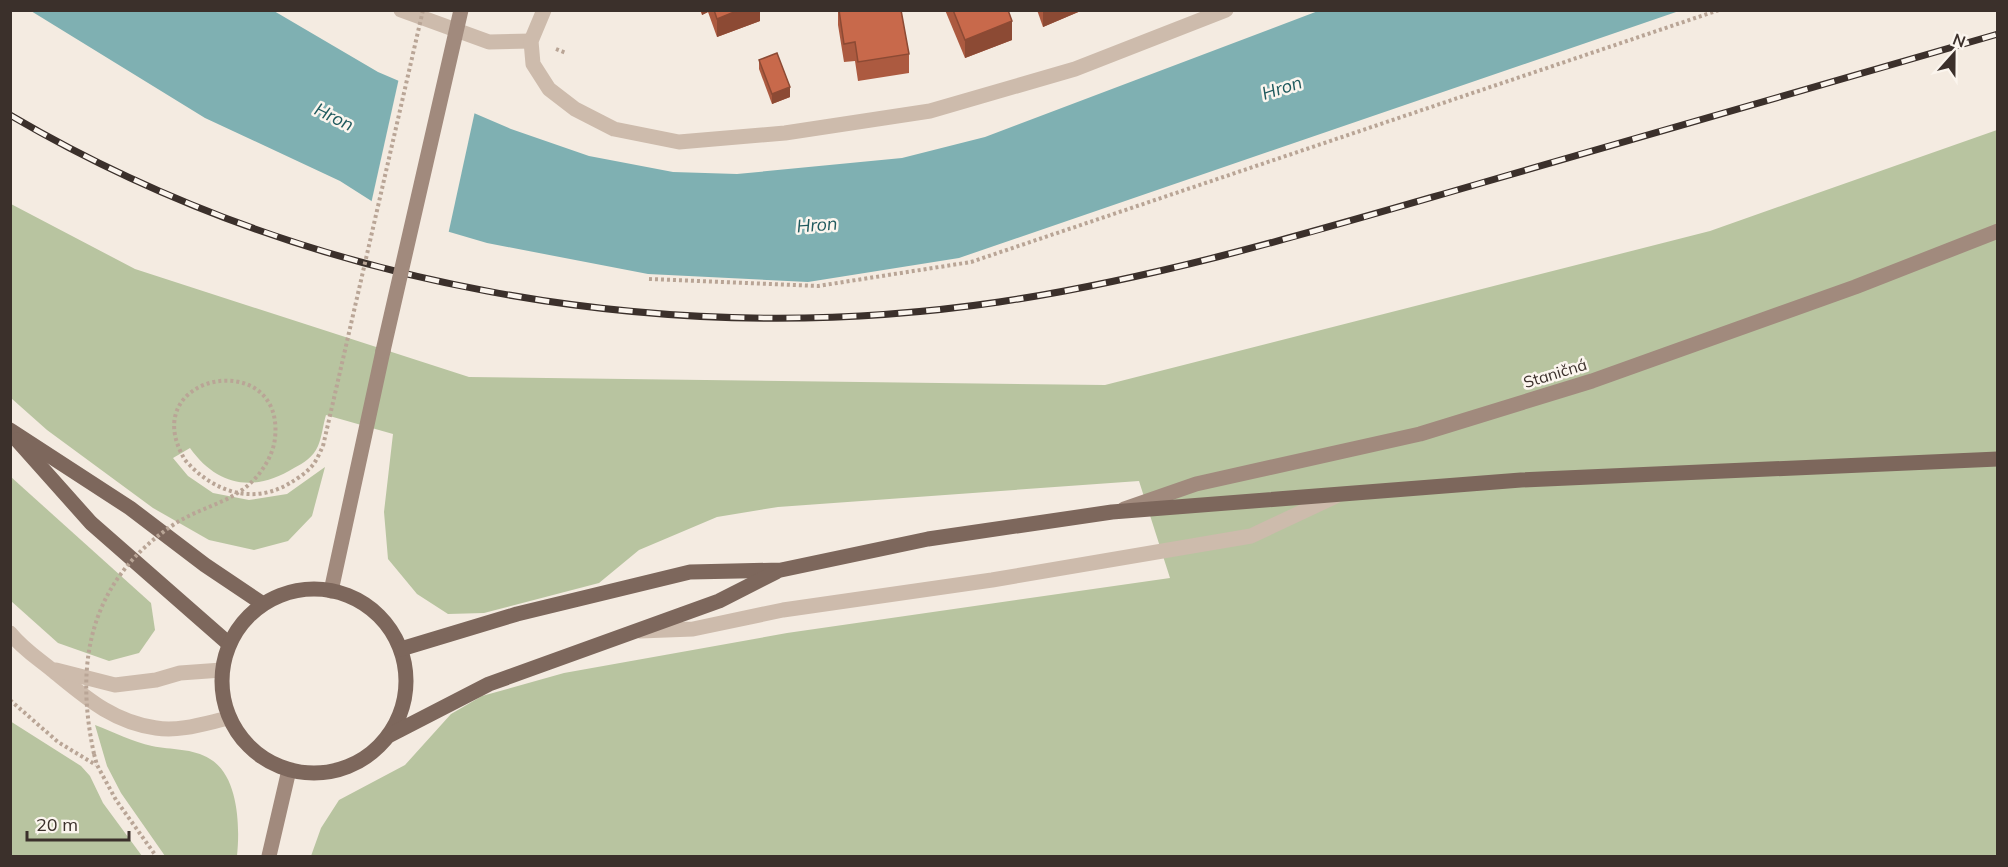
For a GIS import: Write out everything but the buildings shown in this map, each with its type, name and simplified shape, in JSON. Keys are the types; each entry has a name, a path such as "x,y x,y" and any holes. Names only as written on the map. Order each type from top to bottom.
{"main road":[{"path":"10,432 130,508 205,565 263,604"},
{"path":"10,432 91,523 229,644"},
{"path":"401,649 518,614 690,572 781,570 928,539 1112,512 1521,480 1998,459"},
{"path":"389,736 400,717 405,695 406,672 401,649 386,625 366,605 331,591 308,590 284,594 263,604 243,622 229,644 222,670 222,694 239,736 253,751 270,763 289,770 311,774 333,772 364,758 389,736 489,684 719,601 781,570"}],"street":[{"path":"401,10 489,42 531,41"},
{"path":"331,591 461,10"},
{"path":"544,10 531,41 533,64 549,89 575,110 614,129 679,142 785,133 930,111 1075,69 1226,10"},
{"name":"Staničná","path":"1112,512 1196,484 1316,459 1431,430 1592,381 1855,287 1998,231"},
{"path":"628,632 693,629 783,610 1015,576 1251,536 1336,496"},
{"path":"10,633 23,650 50,668 91,703 114,715 156,728 184,727 230,718"},
{"path":"50,668 115,685 156,680 180,673 222,670"},
{"path":"269,856 289,770"}],"path":[{"path":"156,856 116,800 97,765 85,699 87,659 94,629 110,591 123,572 154,539 201,509 227,500 255,479 266,465 275,441 276,427 271,406 254,387 236,380 208,381 194,389 183,401 174,425 175,440 185,460 207,481 223,489 246,495 283,488 312,467 323,446 423,10"},
{"path":"649,279 818,286 971,262 1719,10"},
{"path":"10,700 58,742 97,765"}],"green space":[{"path":"1997,130 1997,856 311,856 321,828 339,800 405,765 451,714 482,696 564,673 787,633 1170,578 1139,481 778,507 717,517 639,550 599,583 484,613 448,614 417,594 388,559 384,512 393,434 326,415 321,439 308,459 279,476 251,483 224,478 212,471 190,448 173,458 188,476 213,493 249,500 287,494 325,467 312,516 288,541 254,550 209,540 153,508 47,430 11,398 11,204 135,269 469,377 1105,385 1710,231"},
{"path":"11,477 151,603 155,630 139,653 109,661 58,643 11,601"},
{"path":"10,721 81,766 90,776 103,803 142,856 11,856"},
{"path":"95,725 145,744 203,755 220,767 227,777 236,803 237,856 165,856 121,793 107,766"}],"water":[{"name":"Hron","path":"31,11 274,11 378,72 511,129 589,156 673,172 737,174 902,158 985,137 1318,11 1679,11 959,258 808,282 648,274 487,243 395,216 340,181 205,118"}],"pier":[{"path":"399,78 475,111 448,235 394,218 371,204"}],"railway":[{"path":"10,115 123,174 241,224 363,263 489,291 616,310 744,318 872,315 999,302 1178,267 1354,220 1998,34"}]}
